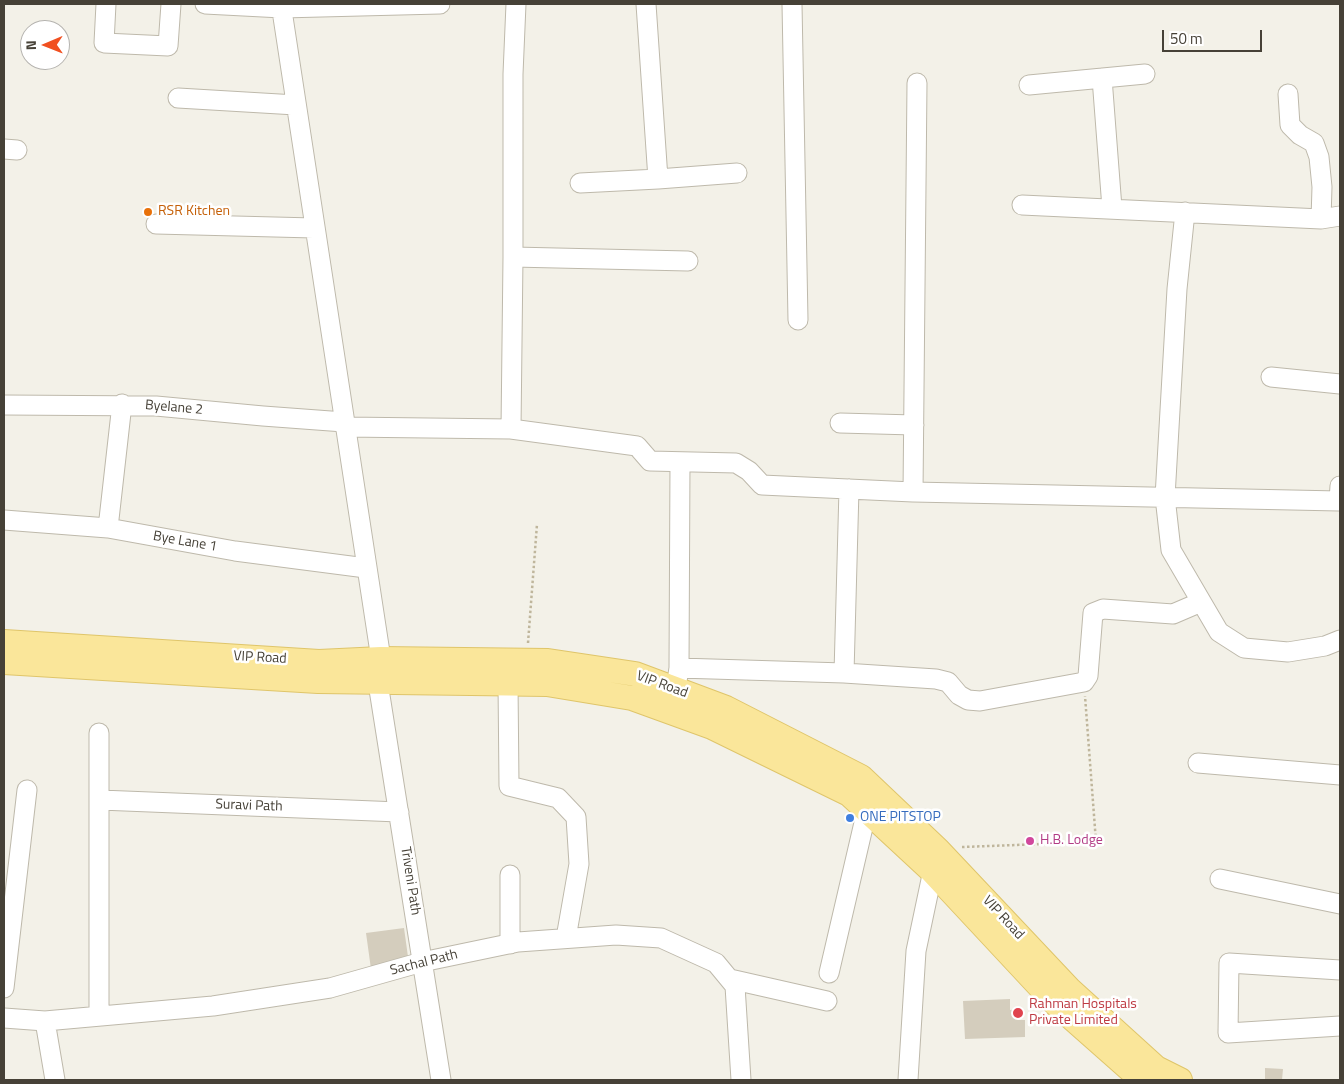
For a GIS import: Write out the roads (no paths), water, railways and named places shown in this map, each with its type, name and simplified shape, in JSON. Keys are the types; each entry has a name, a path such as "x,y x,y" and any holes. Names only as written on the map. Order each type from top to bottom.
{"main road":[{"name":"VIP Road","path":"4,642 319,662 381,660 548,661 678,679 726,708 861,776 935,860 1056,1004 1142,1080"},
{"name":"VIP Road","path":"4,662 378,683 547,684 632,698 712,727 849,794 867,810 935,860 1070,990 1156,1068 1180,1080"}],"street":[{"path":"106,4 104,42 168,46 171,4"},
{"path":"205,4 282,6 440,4"},
{"path":"511,430 513,74 516,4"},
{"path":"646,4 658,179"},
{"path":"792,4 798,320"},
{"name":"Triveni Path","path":"282,6 314,228 381,660 378,683 441,1080"},
{"path":"1029,86 1144,74"},
{"path":"1102,78 1112,208"},
{"path":"913,492 918,83"},
{"path":"1288,94 1290,125 1300,136 1314,143 1320,157 1322,187 1320,219"},
{"path":"178,98 296,105"},
{"path":"580,183 737,173"},
{"path":"1022,205 1320,219 1340,216"},
{"path":"1185,212 1177,289 1165,497 1171,550 1219,632 1244,648 1288,652 1325,646 1340,640"},
{"path":"156,224 314,228"},
{"path":"513,257 688,261"},
{"path":"1271,377 1340,384"},
{"path":"108,528 122,404"},
{"name":"Byelane 2","path":"4,405 122,404 344,424 511,430 638,446 650,461 736,463 749,472 762,485 913,492 1338,501 1340,486"},
{"path":"840,423 914,425"},
{"path":"680,462 678,679 844,673 936,678 948,682 959,696 968,700 980,701 1084,682 1088,676 1093,613 1102,609 1173,614 1201,602"},
{"path":"844,673 849,489"},
{"name":"Bye Lane 1","path":"4,520 108,528 235,550 366,568"},
{"path":"508,683 509,786 558,798 576,817 579,864 566,938"},
{"path":"99,733 99,1016"},
{"path":"1198,763 1340,775"},
{"path":"4,988 27,790"},
{"name":"Suravi Path","path":"100,800 399,812"},
{"path":"829,973 867,810"},
{"path":"908,1080 916,951 935,860"},
{"path":"510,875 510,944"},
{"path":"1220,879 1340,904"},
{"name":"Sachal Path","path":"4,1018 45,1021 213,1006 330,988 422,962 510,944 616,935 661,938 716,963 730,979"},
{"path":"1340,970 1229,963 1228,1032 1340,1026"},
{"path":"730,979 827,1001"},
{"path":"730,979 735,986 741,1080"},
{"path":"45,1021 55,1080"}],"place":[{"name":"RSR Kitchen","path":"148,212"},
{"name":"ONE PITSTOP","path":"850,818"},
{"name":"H.B. Lodge","path":"1030,841"},
{"name":"Rahman Hospitals Private Limited","path":"1018,1013"}]}
